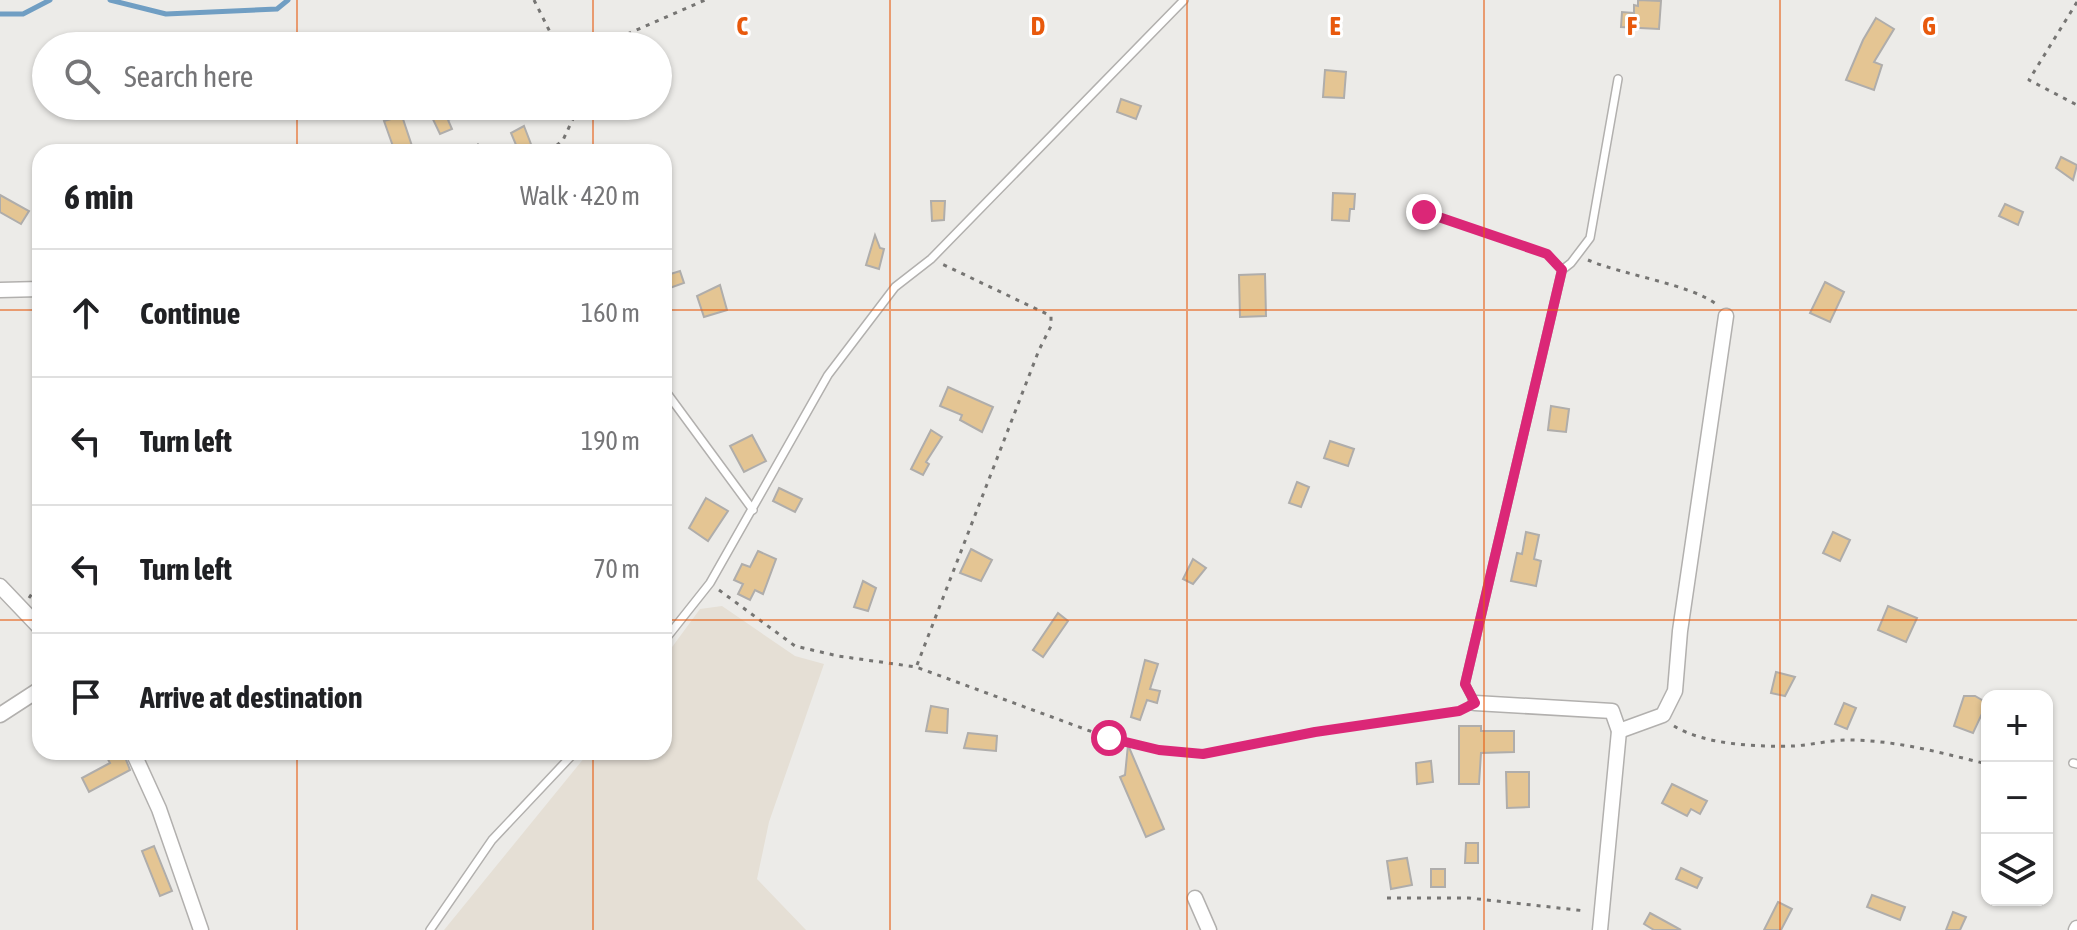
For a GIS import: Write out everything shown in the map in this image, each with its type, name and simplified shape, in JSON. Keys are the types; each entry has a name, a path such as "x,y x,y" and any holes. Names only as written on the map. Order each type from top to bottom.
{"street":[{"path":"0,290 32,289"},
{"path":"1619,731 1663,715 1675,691 1680,631 1726,316"},
{"path":"0,586 32,620"},
{"path":"0,715 32,694"},
{"path":"1475,703 1612,711 1619,731 1600,930"},
{"path":"137,760 159,809 201,930"},
{"path":"1195,898 1209,930"}],"lane":[{"path":"672,631 710,583 828,375 895,287 931,259 1184,0"},
{"path":"1475,703 1465,684 1562,270 1590,238 1618,79"},
{"path":"672,400 753,510"},
{"path":"430,930 492,840 567,760"}],"path":[{"path":"534,0 550,32"},
{"path":"632,32 705,0"},
{"path":"2077,2 2029,80 2077,105"},
{"path":"558,144 572,120"},
{"path":"1424,212 1547,254 1562,270"},
{"path":"1577,256 1714,301 1726,316"},
{"path":"916,667 1051,326 1051,316 931,259"},
{"path":"710,583 795,646 838,656 916,667 1109,738 1159,750 1203,754 1315,732 1459,711 1475,703"},
{"path":"1663,715 1676,728 1738,745 1793,746 1848,740 1924,749 1981,763"},
{"path":"1387,898 1469,898 1602,914"}],"shaded area":[{"path":"722,606 795,656 824,664 769,822 757,879 806,930 444,930 582,760 672,760 672,647 700,609"}],"building":[{"path":"1638,0 1661,1 1659,29 1621,27 1622,12 1634,13"},
{"path":"1876,18 1894,29 1874,62 1882,65 1874,90 1846,80"},
{"path":"1325,70 1346,72 1344,98 1323,97"},
{"path":"1121,99 1141,106 1136,119 1117,112"},
{"path":"403,120 411,144 392,144 384,121"},
{"path":"433,120 448,120 452,129 440,134"},
{"path":"524,126 531,144 516,144 511,133"},
{"path":"2061,157 2077,165 2073,180 2056,168"},
{"path":"1333,193 1355,194 1349,221 1332,220"},
{"path":"0,195 29,211 21,224 0,212"},
{"path":"931,201 945,201 944,220 932,221"},
{"path":"2005,204 2023,212 2018,225 1999,216"},
{"path":"875,235 880,248 884,249 879,269 866,265"},
{"path":"680,271 684,283 672,287 672,274"},
{"path":"1265,274 1266,316 1240,317 1239,275"},
{"path":"1825,282 1844,292 1830,322 1810,313"},
{"path":"720,285 727,310 704,317 697,296"},
{"path":"948,387 993,407 982,432 960,420 962,415 940,406"},
{"path":"1551,406 1569,409 1566,432 1548,430"},
{"path":"931,430 942,437 926,462 929,464 923,475 911,469"},
{"path":"752,435 766,461 744,472 730,446"},
{"path":"1330,441 1354,449 1348,466 1324,458"},
{"path":"1297,482 1309,487 1301,507 1289,503"},
{"path":"779,488 802,499 795,512 773,501"},
{"path":"706,498 728,511 708,541 689,528"},
{"path":"1526,532 1539,535 1534,559 1541,561 1536,586 1511,581 1517,553 1522,554"},
{"path":"1833,532 1850,540 1840,561 1823,553"},
{"path":"971,549 992,560 981,581 960,573"},
{"path":"758,551 776,559 763,594 755,590 750,600 738,594 743,584 734,580 742,564 750,567"},
{"path":"1193,559 1206,568 1193,584 1183,579"},
{"path":"863,581 876,588 868,611 854,607"},
{"path":"1888,606 1917,618 1906,642 1878,630"},
{"path":"1058,613 1068,621 1043,657 1033,650"},
{"path":"1145,660 1158,664 1150,689 1160,691 1157,703 1147,700 1140,720 1131,717"},
{"path":"1776,672 1795,677 1785,696 1771,693"},
{"path":"1964,696 1981,700 1981,716 1973,733 1954,726"},
{"path":"1844,703 1856,708 1847,729 1835,724"},
{"path":"931,706 948,709 947,733 926,731"},
{"path":"1459,726 1481,726 1481,731 1514,731 1514,752 1481,753 1479,784 1459,784"},
{"path":"968,733 997,736 996,751 964,748"},
{"path":"1128,745 1164,829 1146,837 1120,777 1125,775"},
{"path":"108,760 126,760 130,770 89,792 82,778 110,763"},
{"path":"1431,761 1433,782 1417,784 1416,763"},
{"path":"1506,772 1529,772 1529,807 1507,808"},
{"path":"1672,784 1707,801 1700,814 1691,809 1687,816 1662,803"},
{"path":"1466,843 1478,843 1478,863 1465,863"},
{"path":"154,846 172,891 160,896 142,851"},
{"path":"1407,858 1412,885 1391,889 1387,861"},
{"path":"1681,868 1702,878 1697,888 1676,879"},
{"path":"1431,869 1445,869 1445,887 1431,887"},
{"path":"1872,895 1905,907 1900,920 1867,907"},
{"path":"1778,902 1792,909 1781,930 1764,930"},
{"path":"1953,912 1966,917 1960,930 1946,930"},
{"path":"1650,913 1681,930 1654,930 1644,924"}],"waterway":[{"path":"0,14 23,14 50,0"},
{"path":"110,0 166,14 277,9 288,0"}],"route":[{"path":"1109,738 1159,750 1203,754 1315,732 1459,711 1475,703 1465,684 1562,270 1547,254 1424,212"}]}
